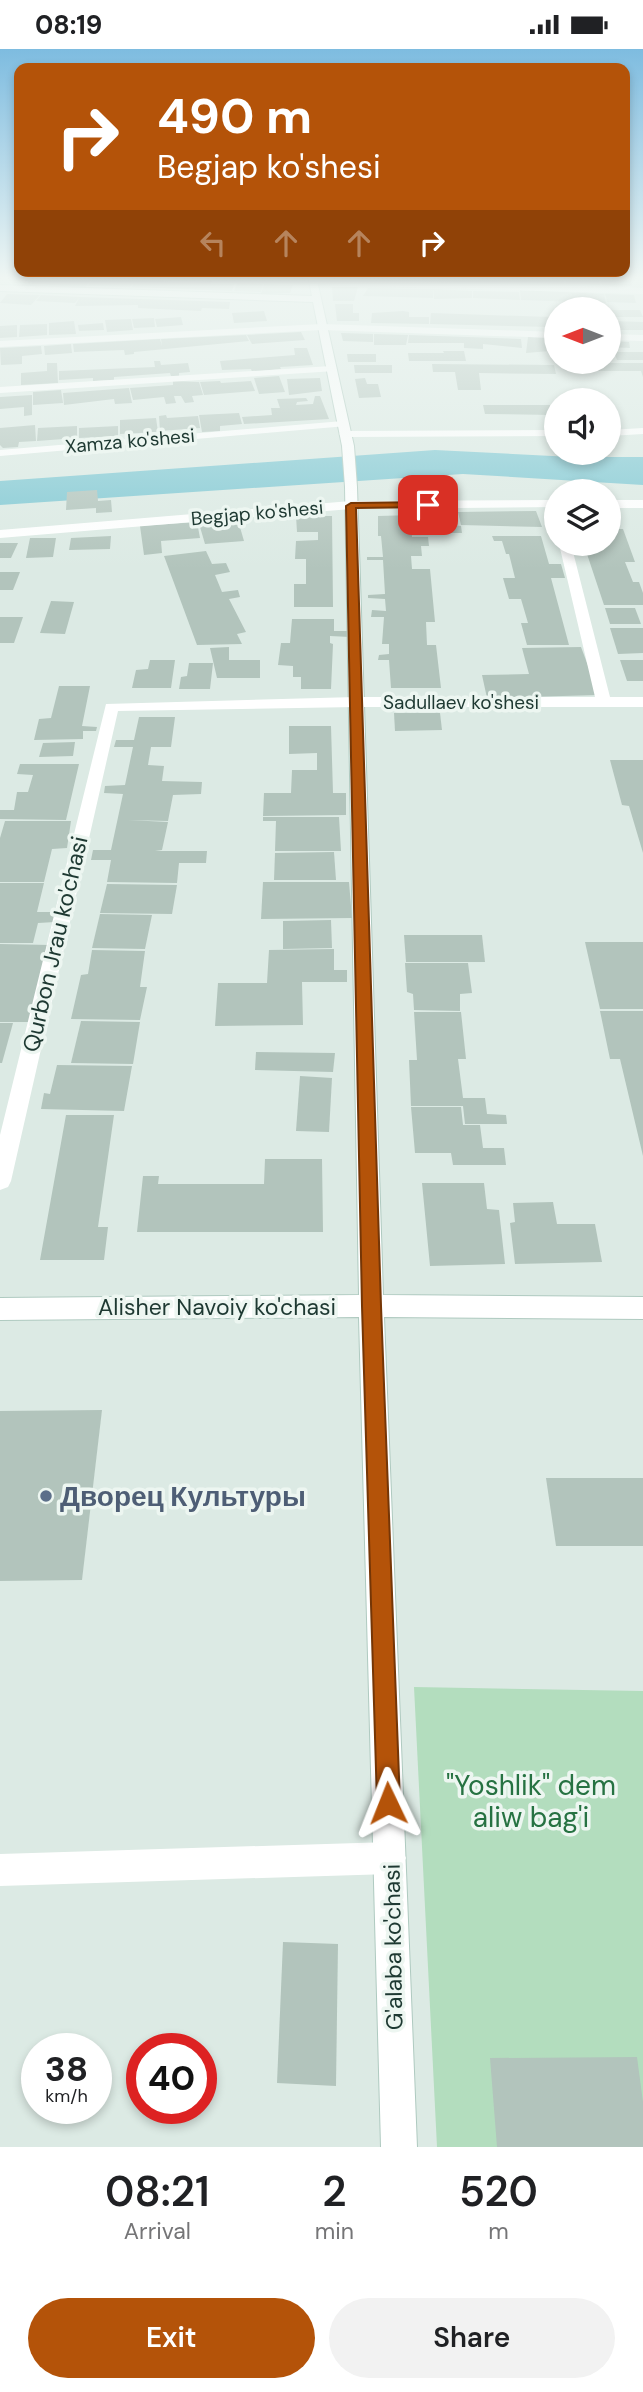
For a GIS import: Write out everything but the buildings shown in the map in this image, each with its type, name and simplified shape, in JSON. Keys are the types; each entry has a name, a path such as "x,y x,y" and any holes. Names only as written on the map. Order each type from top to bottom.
{"street":[{"path":"0,390 254,374"},
{"name":"G'alaba ko'chasi","path":"332,374 345,435 351,496 371,1306 399,2147"},
{"path":"621,432 643,431"},
{"name":"Xamza ko'shesi","path":"0,453 345,435 544,433"},
{"name":"Begjap ko'shesi","path":"0,534 351,496 544,505"},
{"path":"621,504 643,504"},
{"path":"568,556 604,702"},
{"name":"Sadullaev ko'shesi","path":"111,707 356,702 643,702"},
{"name":"Qurbon Jrau ko'chasi","path":"0,1181 111,707"},
{"name":"Alisher Navoiy ko'chasi","path":"0,1309 371,1306 643,1308"},
{"path":"0,1870 390,1858"}],"green space":[{"name":"\"Yoshlik\" dem aliw bag'i","path":"414,1687 643,1691 643,2147 437,2147"}],"water":[{"path":"435,450 544,456 544,465 621,465 621,457 643,457 643,485 621,484 621,479 545,479 463,474 0,505 0,481"}],"place":[{"name":"Дворец Культуры","path":"46,1496"}],"route":[{"path":"388,1803 371,1306 351,506 428,505"}]}
